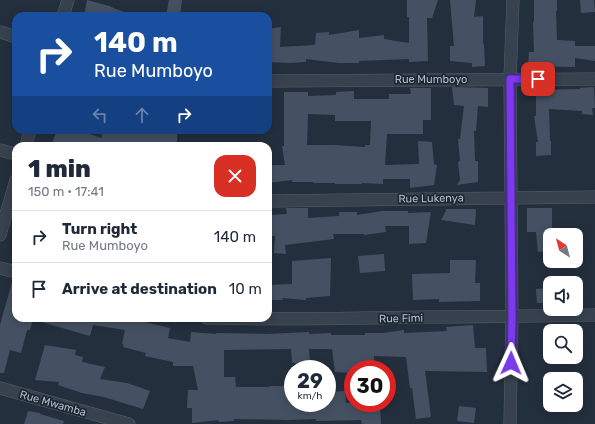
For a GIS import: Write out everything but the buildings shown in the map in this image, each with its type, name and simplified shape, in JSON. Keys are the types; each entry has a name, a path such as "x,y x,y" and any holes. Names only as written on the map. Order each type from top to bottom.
{"street":[{"path":"64,12 68,0"},
{"path":"510,424 512,317 510,79 513,0"},
{"path":"0,32 12,36"},
{"name":"Rue Mumboyo","path":"272,81 595,79"},
{"path":"0,150 12,153"},
{"path":"0,235 12,194"},
{"name":"Rue Lukenya","path":"272,201 595,197"},
{"path":"0,268 12,271"},
{"name":"Rue Fimi","path":"272,319 595,315"},
{"name":"Rue Mwamba","path":"0,388 129,424"}],"route":[{"path":"511,363 510,79 538,79"}]}
